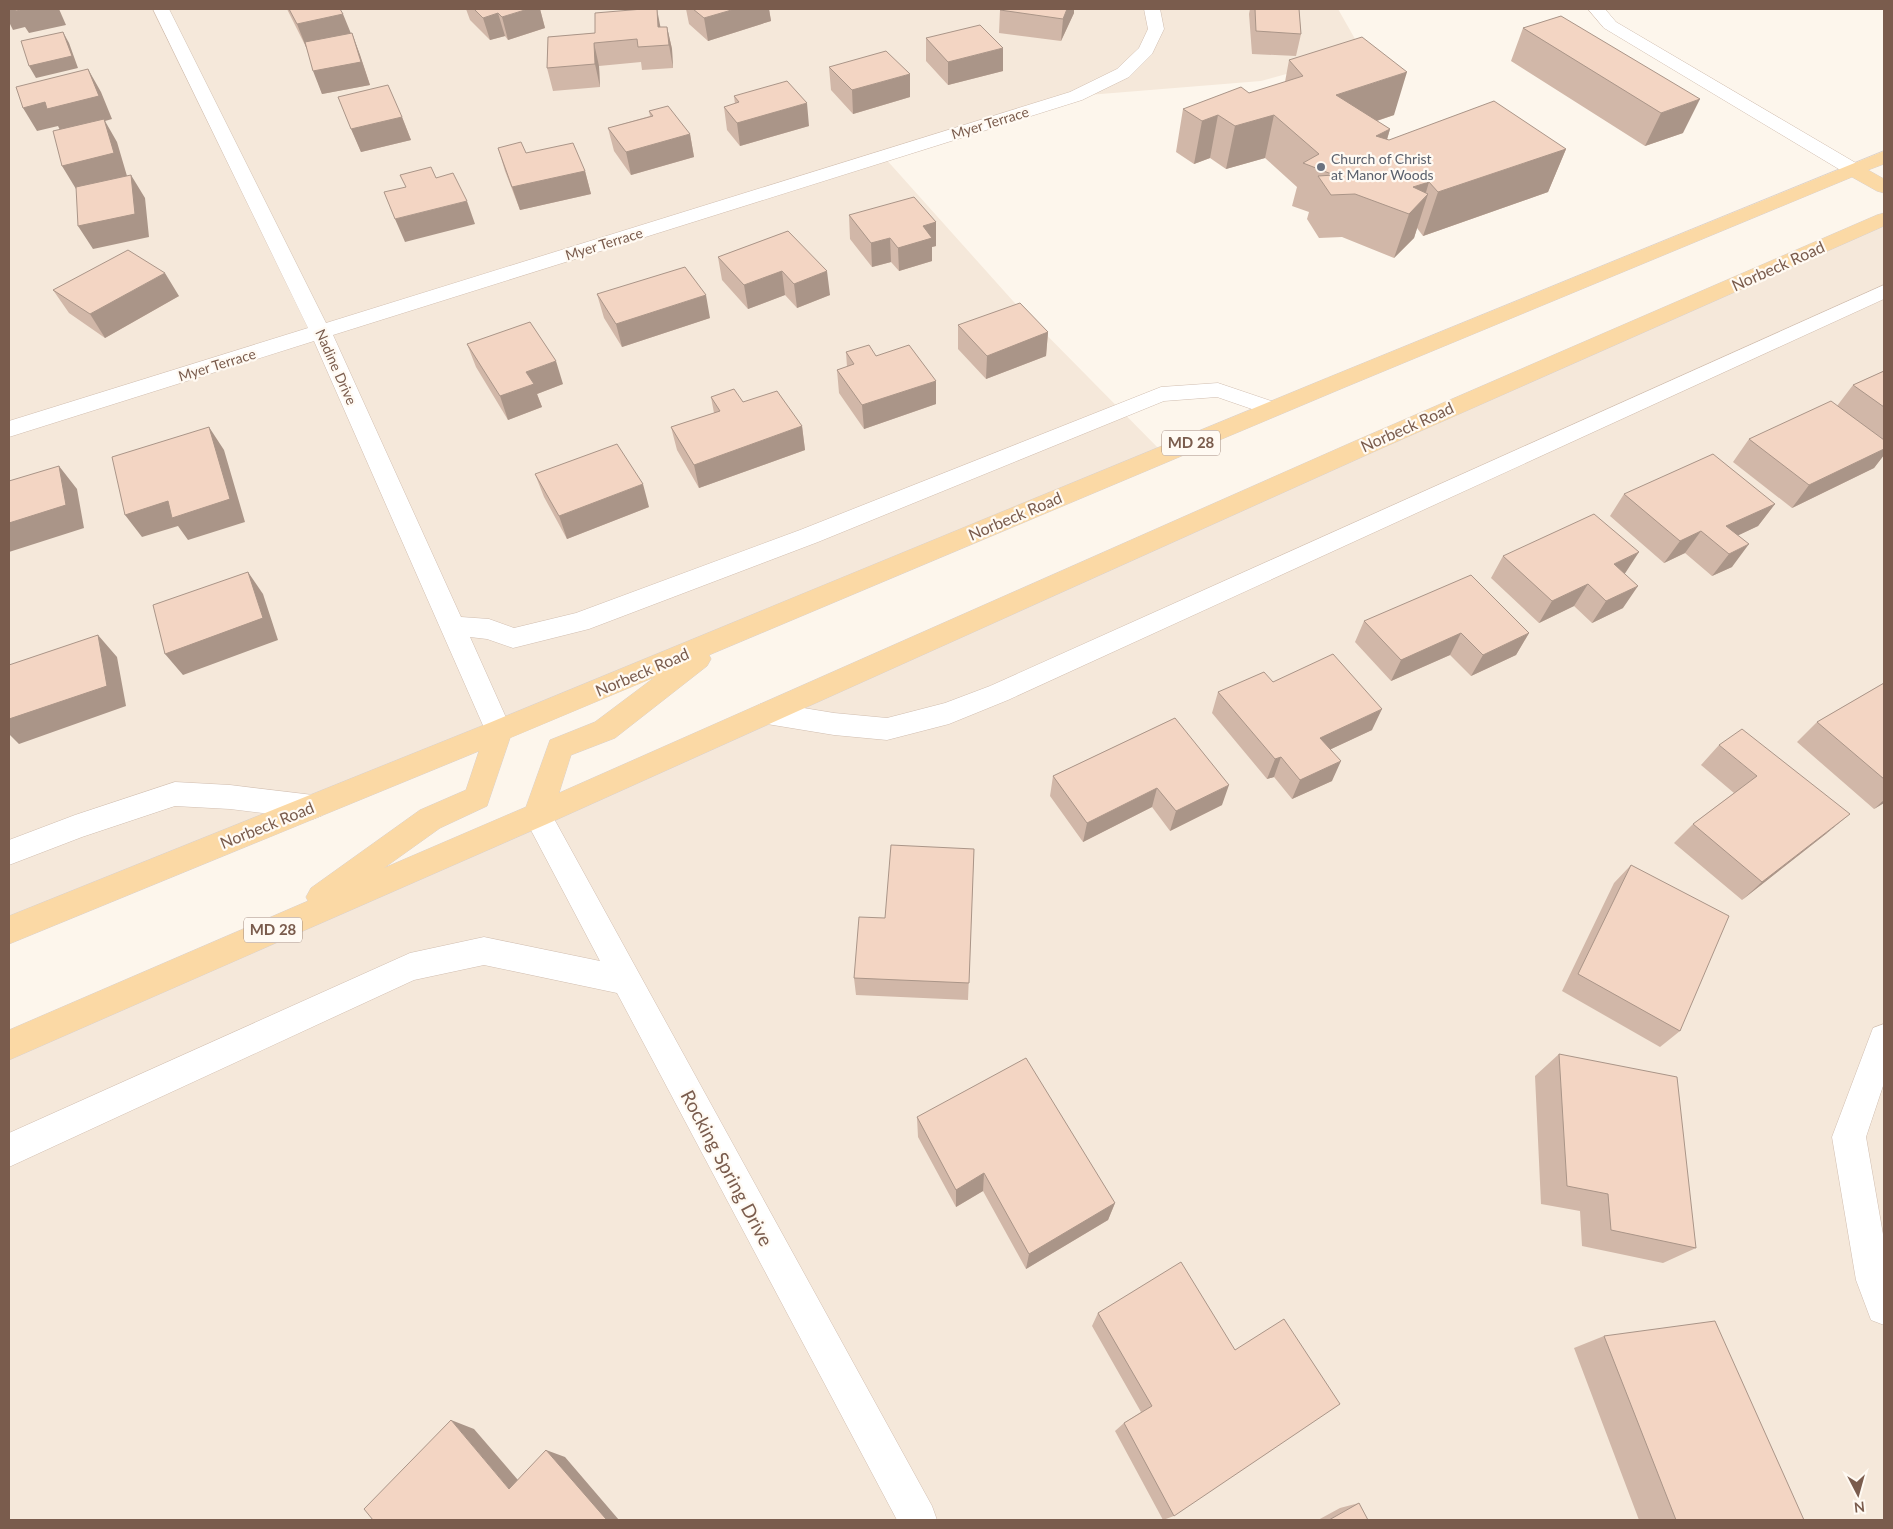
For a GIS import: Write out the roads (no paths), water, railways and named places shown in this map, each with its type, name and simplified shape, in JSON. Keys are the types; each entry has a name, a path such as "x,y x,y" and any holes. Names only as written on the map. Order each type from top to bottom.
{"main road":[{"name":"Norbeck Road","path":"9,930 500,731 1272,409 1884,157"},
{"path":"1854,170 1884,187"},
{"name":"Norbeck Road","path":"9,1045 537,816 1362,447 1884,219"},
{"path":"537,816 560,748 605,730 730,635"},
{"path":"279,928 430,819 477,798 500,731"}],"street":[{"name":"Nadine Drive","path":"161,9 321,333 500,731"},
{"name":"Myer Terrace","path":"9,429 1076,96 1123,73 1146,50 1156,29 1152,9"},
{"path":"1596,9 1610,25 1854,170"},
{"path":"767,713 887,730 949,713 1017,684 1884,291"},
{"path":"452,626 489,629 513,638 580,622 809,536 1161,394 1218,390 1272,409"},
{"path":"9,853 75,827 175,794 230,797 313,807"},
{"name":"Rocking Spring Drive","path":"537,816 918,1520"},
{"path":"9,1150 410,967 484,951 626,981"},
{"path":"1884,1039 1849,1137 1874,1280 1884,1307"}],"place":[{"name":"Church of Christ at Manor Woods","path":"1321,167"}]}
